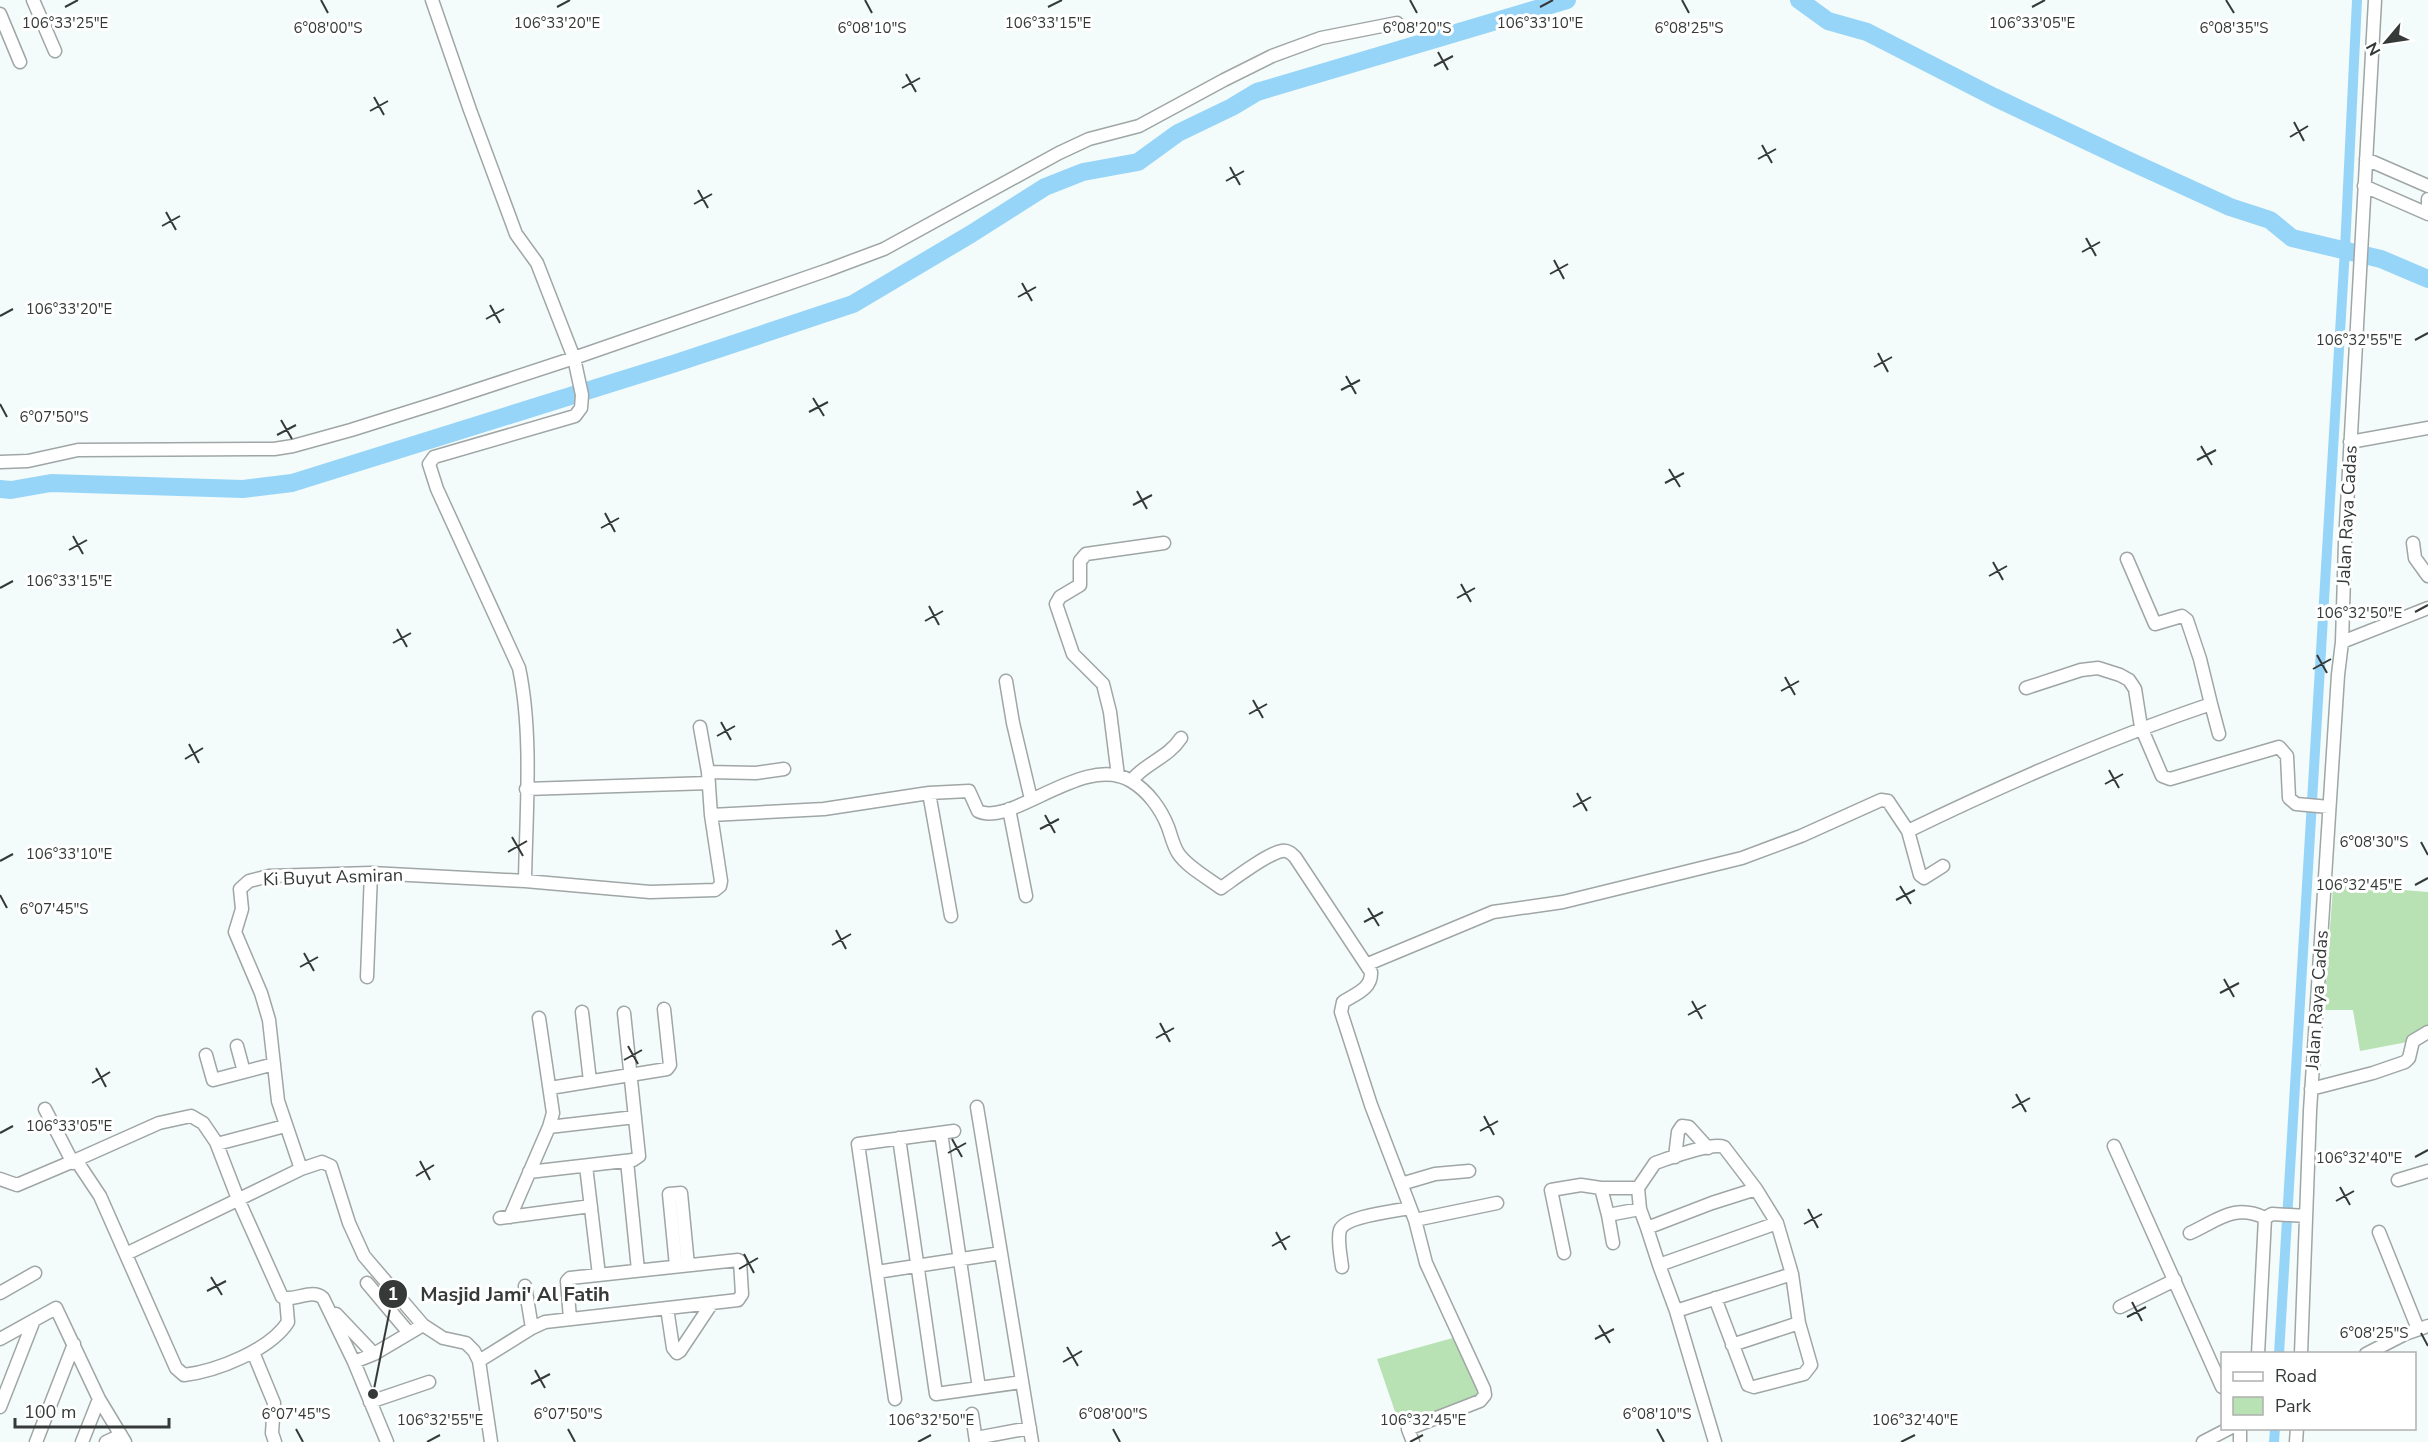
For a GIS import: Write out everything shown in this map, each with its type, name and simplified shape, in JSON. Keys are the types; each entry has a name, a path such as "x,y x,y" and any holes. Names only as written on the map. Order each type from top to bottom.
{"street":[{"path":"33,0 55,51"},
{"path":"432,0 512,224 519,241 532,254 537,264 575,363 582,395 581,408 575,416 434,457 429,464 437,489 519,668 523,686 526,733 525,881"},
{"name":"Jalan Raya Cadas","path":"2301,1352 2302,1216 2326,807 2342,642 2350,442 2375,0"},
{"path":"0,14 20,62"},
{"path":"0,462 28,461 78,450 274,449 293,446 575,363 884,249 1059,153 1089,139 1139,126 1272,56 1321,38 1397,23"},
{"path":"2366,159 2428,186"},
{"path":"2364,186 2428,214"},
{"path":"2428,199 2428,207"},
{"path":"2350,442 2428,428"},
{"path":"1118,776 1110,712 1103,684 1073,654 1056,604 1060,597 1080,585 1080,561 1086,554 1164,543"},
{"path":"2413,543 2415,558 2428,576"},
{"path":"2127,559 2155,624 2177,616 2182,616 2187,620 2203,668 2219,734"},
{"path":"2342,642 2428,608"},
{"path":"2026,688 2081,670 2098,668 2112,672 2129,680 2135,689 2141,727 2158,772 2166,778 2279,747 2286,756 2289,798 2296,804 2326,807"},
{"path":"1006,681 1012,723 1032,799"},
{"path":"1908,831 2004,785 2141,727 2211,704"},
{"name":"Ki Buyut Asmiran","path":"301,1169 278,1101 269,1020 261,993 235,932 242,909 240,889 249,881 269,876 371,873 525,881 650,892 715,890 722,881 711,815 709,777 700,727"},
{"path":"1131,781 1137,773 1170,751 1181,738"},
{"path":"526,789 709,777 784,768"},
{"path":"711,815 824,809 929,793 969,791 976,808 984,814 1009,809 1058,786 1109,774 1131,781 1159,807 1178,854 1221,888 1264,860 1282,851 1290,852 1368,964 1371,972 1371,981 1361,991 1343,1002 1341,1012 1371,1105 1413,1214 1426,1263 1482,1383 1485,1395 1483,1399 1474,1404 1408,1429 1413,1442"},
{"path":"929,793 951,916"},
{"path":"1368,964 1493,912 1563,902 1742,858 1801,836 1881,800 1888,801 1908,831 1920,875 1923,878 1943,866"},
{"path":"1009,809 1026,896"},
{"path":"367,977 371,873"},
{"path":"550,1088 669,1067 664,1009"},
{"path":"582,1012 590,1081"},
{"path":"530,1172 627,1161 636,1159 640,1155 624,1013"},
{"path":"539,1018 553,1113 530,1172 505,1217 591,1206"},
{"path":"2311,1089 2405,1062 2409,1058 2413,1041 2428,1032"},
{"path":"237,1046 244,1072"},
{"path":"206,1055 213,1080 274,1064"},
{"path":"977,1107 1032,1442"},
{"path":"0,1179 17,1185 74,1162 159,1123 191,1116 203,1123 217,1144 238,1199 285,1299 288,1322 282,1331 253,1352 201,1372 184,1375 180,1373 100,1196 74,1162 45,1109"},
{"path":"549,1127 635,1118"},
{"path":"217,1144 285,1126"},
{"path":"1675,1157 1678,1132 1682,1126 1689,1127 1708,1148"},
{"path":"895,1399 858,1144 954,1131"},
{"path":"941,1133 979,1388"},
{"path":"899,1138 936,1394 1022,1382"},
{"path":"1715,1298 1745,1381 1752,1387 1804,1374 1811,1365 1798,1323 1792,1274 1777,1223 1756,1189 1725,1147 1720,1145 1655,1163 1638,1188 1640,1209 1676,1311 1715,1442"},
{"path":"2114,1146 2221,1383"},
{"path":"627,1161 638,1270"},
{"path":"126,1254 301,1169 322,1162 331,1166 349,1223 364,1256 423,1326 443,1338 466,1342 474,1351 479,1360 491,1442"},
{"path":"586,1166 599,1275"},
{"path":"1401,1184 1434,1174 1469,1171"},
{"path":"2398,1180 2428,1171"},
{"path":"1564,1253 1551,1190 1581,1185 1601,1188 1638,1188"},
{"path":"1601,1188 1613,1243"},
{"path":"1647,1228 1756,1189"},
{"path":"681,1193 682,1266 669,1194 681,1193"},
{"path":"1342,1267 1340,1231 1344,1225 1358,1219 1497,1203"},
{"path":"1608,1215 1640,1209"},
{"path":"2190,1233 2214,1223 2223,1215 2302,1216"},
{"path":"2258,1352 2269,1216"},
{"path":"1659,1265 1777,1223"},
{"path":"2368,1352 2423,1328 2379,1232"},
{"path":"876,1272 1001,1253"},
{"path":"479,1360 545,1322 734,1301 742,1294 739,1261 570,1278 567,1281 570,1319"},
{"path":"0,1293 35,1273"},
{"path":"1676,1311 1792,1274"},
{"path":"2120,1307 2175,1280"},
{"path":"367,1283 409,1333"},
{"path":"525,1286 532,1328"},
{"path":"285,1299 310,1294 320,1295 374,1354"},
{"path":"667,1308 673,1348 677,1353 712,1303"},
{"path":"328,1306 387,1442"},
{"path":"0,1339 56,1308 99,1398 123,1439 106,1442"},
{"path":"0,1407 34,1320"},
{"path":"1732,1345 1798,1323"},
{"path":"354,1362 374,1354 423,1326"},
{"path":"36,1442 74,1344"},
{"path":"253,1352 274,1402 272,1433 275,1442"},
{"path":"370,1402 429,1382"},
{"path":"82,1442 99,1398"},
{"path":"972,1414 976,1440 1030,1428"},
{"path":"2203,1442 2226,1430"}],"green space":[{"path":"2354,886 2428,892 2428,1036 2360,1051 2353,1010 2324,1010 2333,887"},
{"path":"1460,1336 1482,1405 1402,1432 1377,1359"}],"waterway":[{"path":"0,489 11,490 51,483 243,489 292,483 676,363 853,304 1045,187 1083,172 1138,162 1178,133 1257,92 1567,0"},
{"path":"1799,0 1828,21 1867,32 1994,97 2125,159 2230,207 2270,220 2292,238 2381,259 2428,279"},
{"path":"2279,1352 2345,249 2357,0"},
{"path":"2274,1442 2275,1430"}],"place":[{"name":"Masjid Jami' Al Fatih","path":"373,1394"}]}
